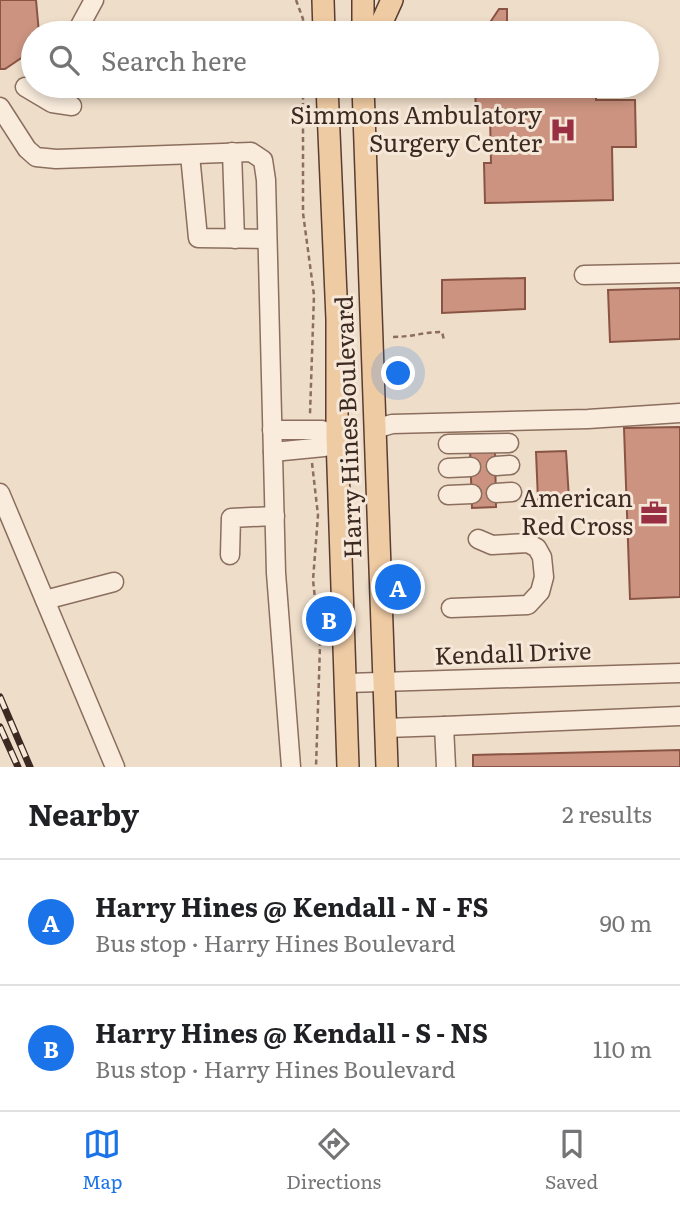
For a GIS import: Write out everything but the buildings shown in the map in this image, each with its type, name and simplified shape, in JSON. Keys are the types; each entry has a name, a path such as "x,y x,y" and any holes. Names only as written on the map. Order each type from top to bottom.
{"main road":[{"path":"308,0 314,21"},
{"path":"319,21 323,0"},
{"path":"363,0 363,21"},
{"path":"382,21 392,0"},
{"name":"Harry Hines Boulevard","path":"328,98 337,319 333,437 348,767"},
{"name":"Harry Hines Boulevard","path":"363,98 387,767"},
{"path":"333,204 367,204"},
{"path":"333,437 375,429"}],"street":[{"path":"83,21 94,0"},
{"path":"21,89 0,106 27,149 36,157 56,159 251,152 264,160 276,573 291,767"},
{"path":"46,98 52,103 72,106"},
{"path":"232,152 235,239"},
{"path":"190,155 198,238 267,239"},
{"path":"584,275 680,273"},
{"path":"375,429 392,424 588,419 680,413"},
{"path":"272,430 322,429 333,437 324,447 272,452"},
{"path":"448,444 509,443"},
{"path":"448,468 471,467"},
{"path":"0,494 115,767"},
{"path":"449,495 472,494"},
{"path":"230,555 230,518 275,516"},
{"path":"451,608 528,605 540,592 544,577 542,557 537,548 528,543 492,545 478,538"},
{"path":"45,600 114,582"},
{"name":"Kendall Drive","path":"346,683 680,673"},
{"path":"386,728 680,716"},
{"path":"444,726 446,767"}],"path":[{"path":"296,0 305,21"},
{"path":"393,337 410,337 421,332 442,332 444,340"}],"railway":[{"path":"0,697 30,767"},
{"path":"0,727 18,767"}],"place":[{"name":"Simmons Ambulatory Surgery Center","path":"563,130"},
{"name":"American Red Cross","path":"654,513"},
{"name":"Harry Hines @ Kendall - N - FS","path":"398,587"},
{"name":"Harry Hines @ Kendall - S - NS","path":"329,619"}]}
